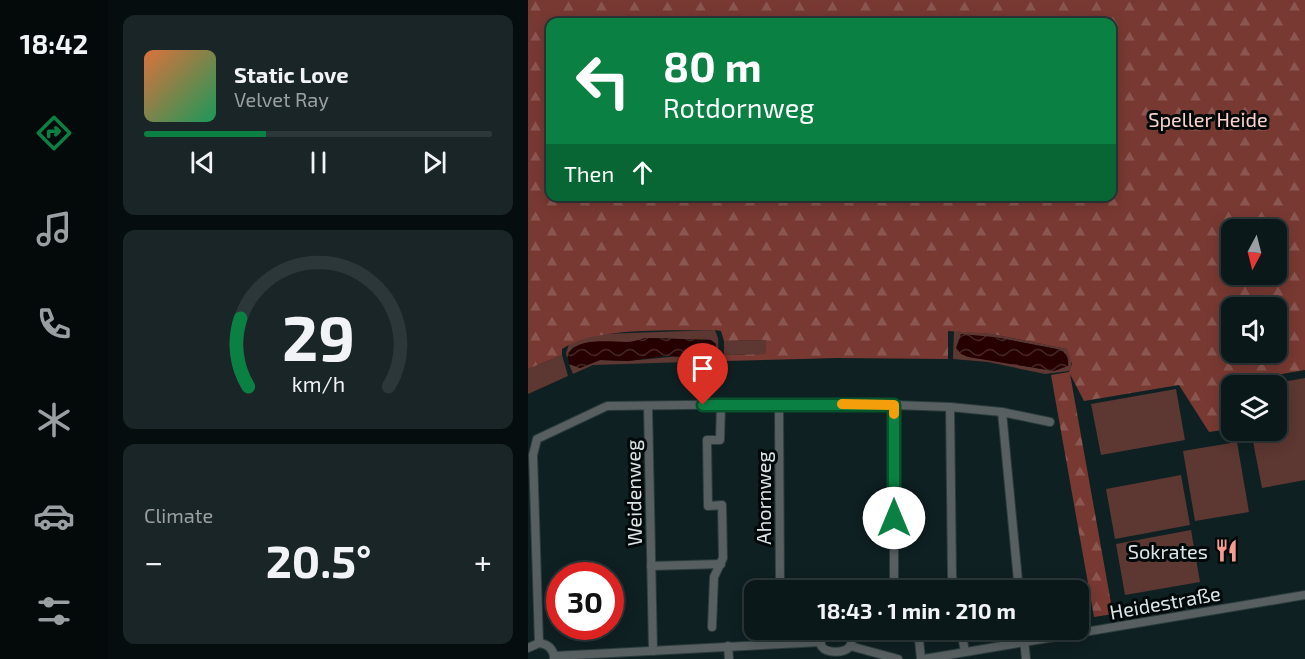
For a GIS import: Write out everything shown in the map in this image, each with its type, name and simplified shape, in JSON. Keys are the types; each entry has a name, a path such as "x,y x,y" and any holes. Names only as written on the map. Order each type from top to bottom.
{"street":[{"path":"538,643 533,455 537,439 607,406 835,404 950,406 1002,412 1050,422"},
{"path":"712,627 714,578 723,558 722,505 708,506 707,440 720,440 721,405"},
{"name":"Ahornweg","path":"779,405 780,580"},
{"path":"894,405 894,580"},
{"name":"Weidenweg","path":"648,406 653,651"},
{"path":"950,406 953,580"},
{"path":"1002,412 1018,580"},
{"path":"651,566 721,564"},
{"name":"Heidestraße","path":"923,659 1024,644 1305,595"},
{"path":"528,648 538,643 547,645 554,657 629,655 653,651 821,642 824,650 837,658 850,646 850,640"},
{"path":"920,640 923,659"},
{"path":"963,640 965,652"},
{"path":"1024,640 1026,659"},
{"path":"728,646 729,659"},
{"path":"850,646 898,659"}],"shaded area":[{"path":"715,330 718,338 719,361 593,365 573,374 569,364 580,368 600,360 628,361 680,356 711,340 652,338 630,342 595,342 574,347 567,358 566,353 569,344 602,334"},
{"path":"954,331 992,334 1067,349 1071,363 1069,371 1045,374 988,362 953,359","holes":["994,337 1064,352 1054,371 1000,362"]},
{"path":"766,340 766,354 724,355 724,341"},
{"path":"562,355 568,376 528,394 528,369"},
{"path":"1305,378 1305,480 1262,488 1253,441 1287,441 1287,381"},
{"path":"1176,389 1185,440 1101,455 1091,404"},
{"path":"1237,442 1249,512 1195,521 1183,451"},
{"path":"1181,475 1190,525 1115,539 1106,489"},
{"path":"1191,530 1200,582 1125,595 1116,544"}],"green space":[{"name":"Speller Heide","path":"528,0 1305,0 1305,370 1276,375 1221,375 1221,430 1209,432 1179,385 1084,401 1070,374 1113,614 1094,617 1051,375 1069,372 1072,364 1067,349 992,334 948,331 948,359 837,358 724,361 724,355 766,354 766,340 724,341 721,331 715,330 657,330 594,336 562,349 562,355 528,369"}],"water":[{"path":"961,334 994,337 1057,349 1066,355 1068,366 1054,371 968,357 956,348"},
{"path":"645,338 711,340 716,344 715,352 708,358 665,356 628,361 600,360 580,368 569,364 568,355 578,345 594,342 631,342"}],"slow traffic":[{"path":"842,404 894,405 894,414"}],"place":[{"name":"Sokrates","path":"1226,551"}],"route":[{"path":"703,405 894,405 894,518"}]}
